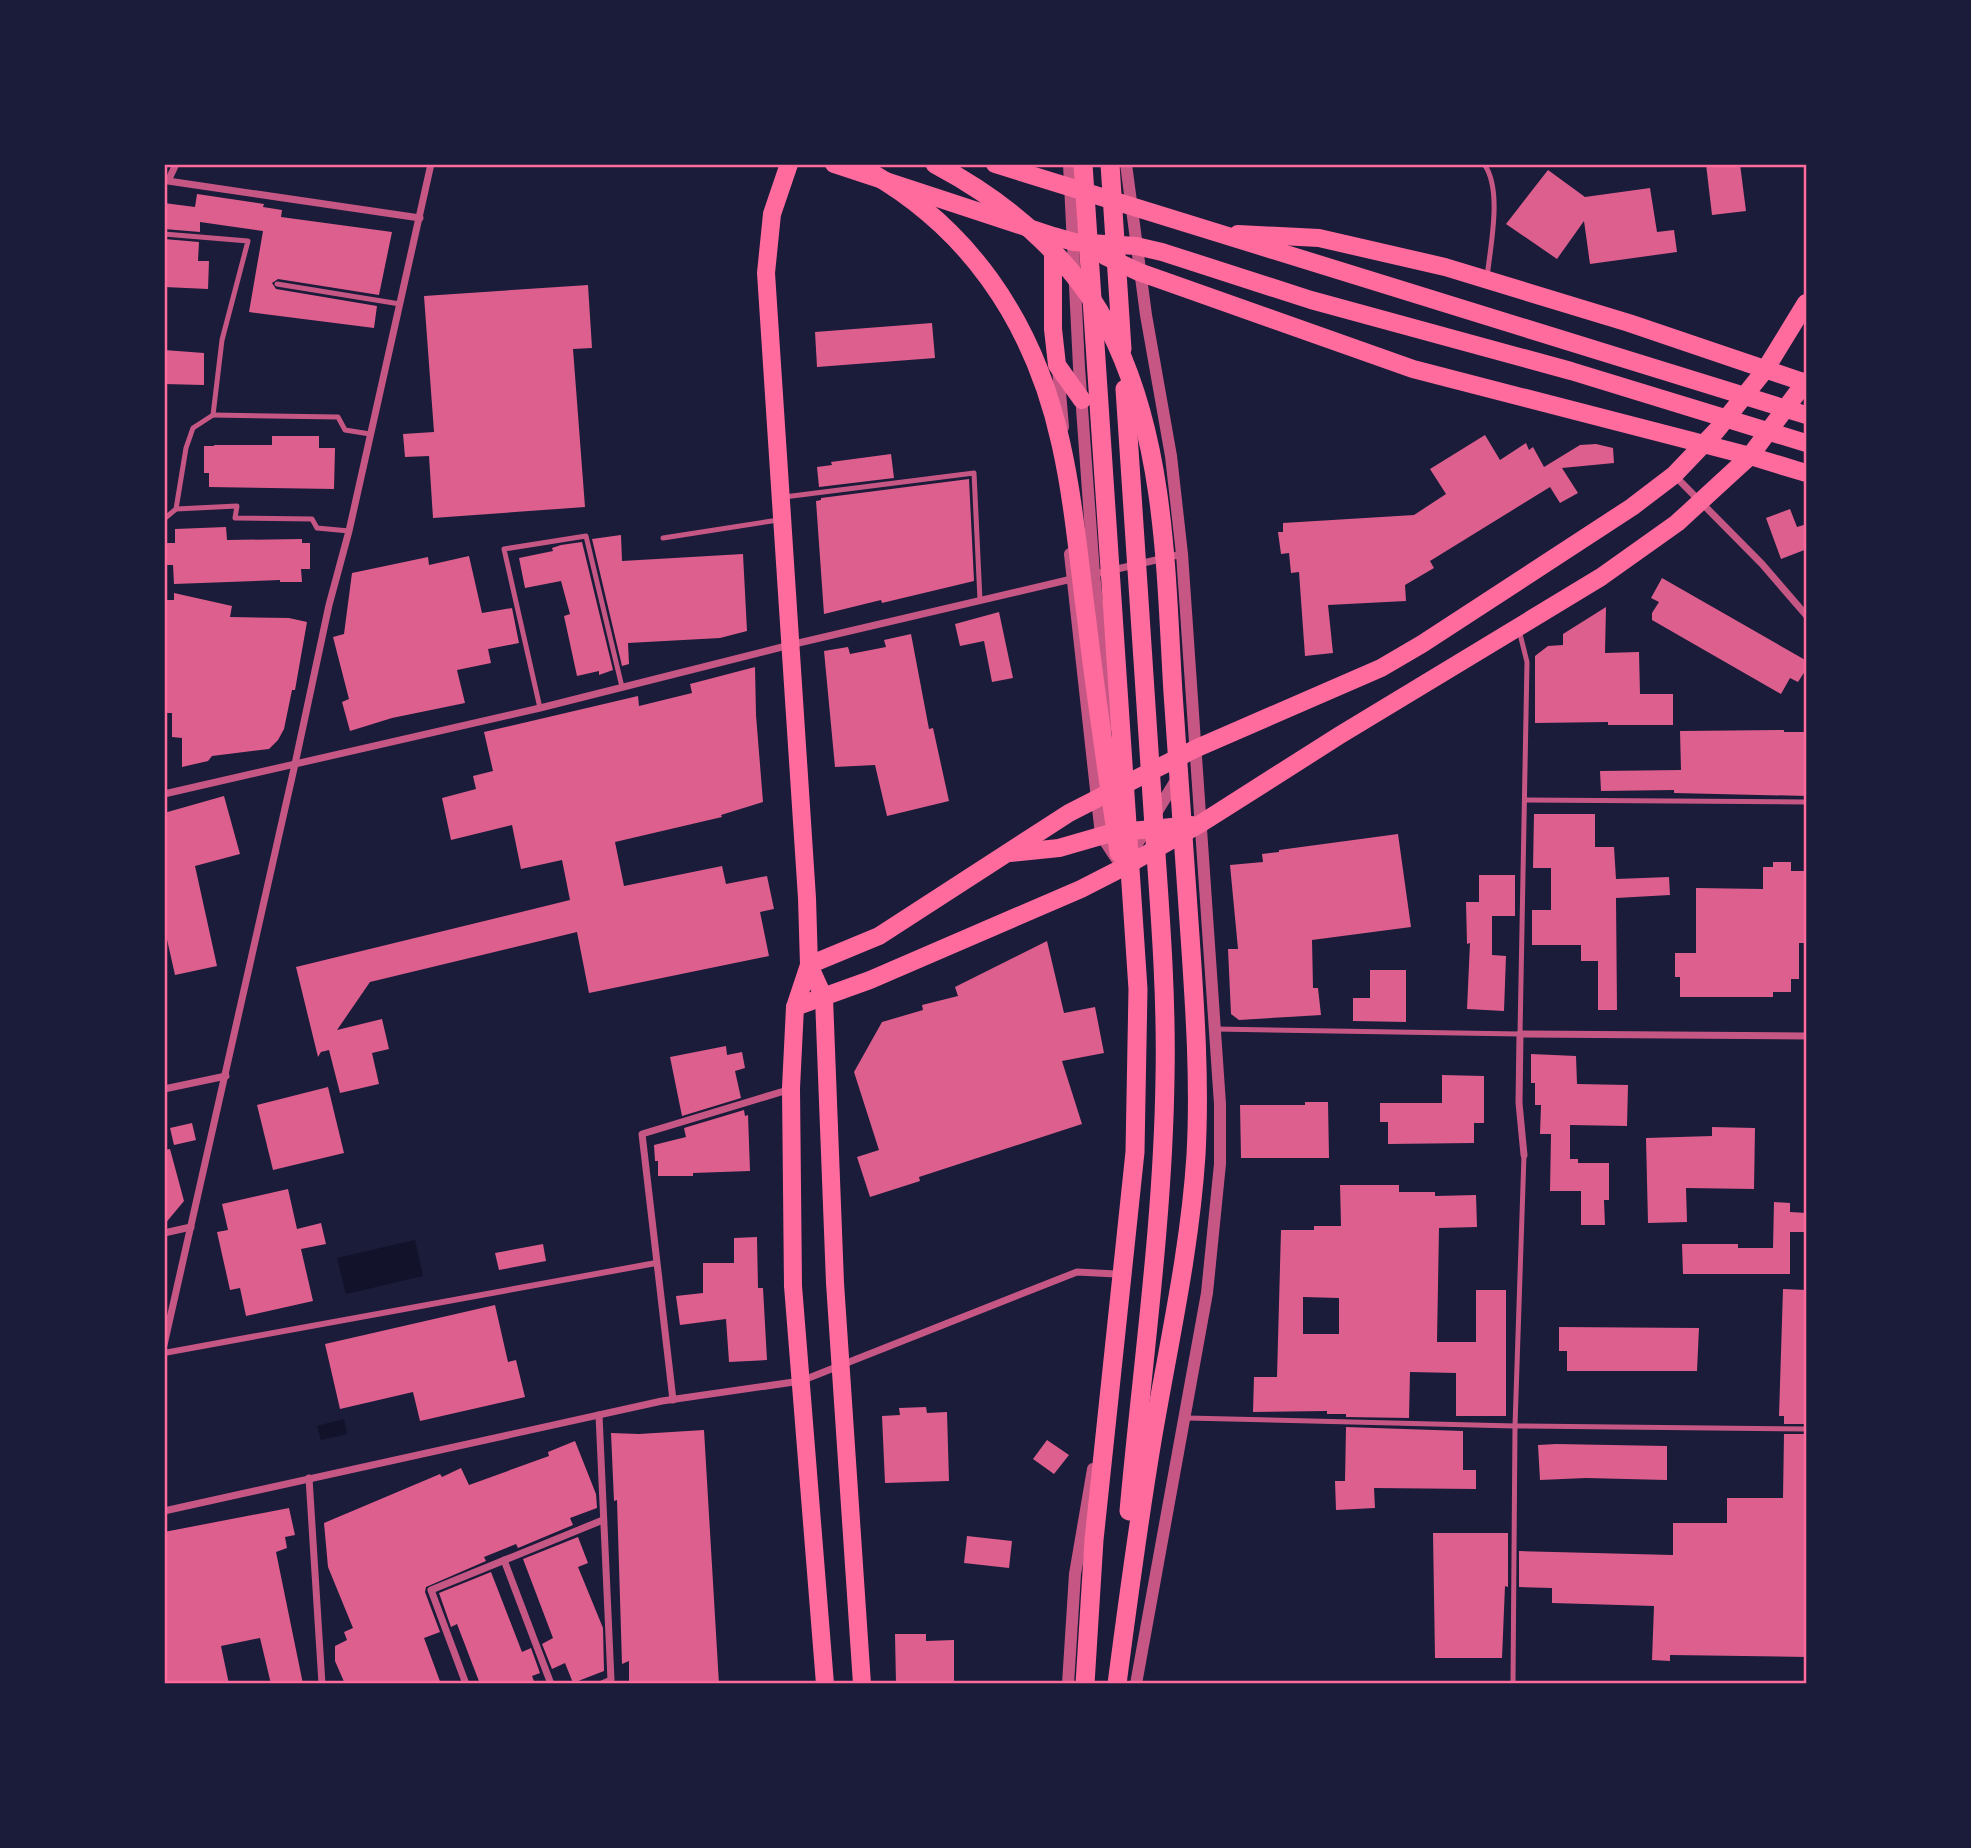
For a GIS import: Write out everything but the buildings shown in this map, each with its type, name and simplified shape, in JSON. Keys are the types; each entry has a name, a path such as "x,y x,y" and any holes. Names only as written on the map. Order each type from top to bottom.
{"highway":[{"path":"855,164 907,196 944,225 977,262 1006,303 1030,348 1048,394 1061,444 1072,506 1138,989"},
{"path":"935,164 997,201 1032,231 1065,264 1093,301 1116,343 1133,387 1146,432 1161,527 1194,1003 1197,1128 1191,1209 1139,1517 1117,1684"},
{"path":"1083,164 1138,989 1135,1152 1094,1539 1084,1684"},
{"path":"1110,164 1159,892 1166,1074 1158,1220 1129,1509 1117,1684"}],"main road":[{"path":"789,164 772,214 766,273 807,898 809,965 795,1007 792,1088 793,1286 825,1684"},
{"path":"834,164 1074,242 1139,272 1413,369 1703,445 1754,450 1807,473"},
{"path":"995,164 1130,208 1807,415"},
{"path":"795,1007 883,975 1081,889 1200,824 1340,735 1601,577 1677,523 1702,501 1754,450 1804,385 1761,376 1629,323 1445,267 1318,238 1217,234"},
{"path":"1053,236 1053,329 1057,365 1082,400"},
{"path":"1074,242 1136,246 1311,300 1571,371 1807,443"},
{"path":"809,965 878,936 1069,813 1197,748 1381,668 1632,507 1674,475 1717,430 1761,376 1807,303"},
{"path":"1006,854 1059,848 1119,832 1200,824"},
{"path":"809,965 824,998 835,1283 862,1684"}],"street":[{"path":"176,164 167,185 420,218"},
{"path":"164,1345 226,1076 328,605 349,531 431,164"},
{"path":"1068,1684 1075,1574 1105,1401 1128,1148 1132,1043 1116,789 1094,574 1069,164"},
{"path":"1126,164 1139,272 1171,456 1182,554 1220,1116 1220,1164 1207,1293 1136,1684"},
{"path":"1057,365 1063,411 1071,579 1101,835 1122,867"},
{"path":"1674,475 1762,564 1807,615"},
{"path":"164,794 540,708 790,645 1182,554"},
{"path":"1122,867 1197,748"},
{"path":"1524,1155 1519,1103 1520,1034 1807,1036"},
{"path":"164,1089 226,1076"},
{"path":"673,1400 642,1133 792,1088"},
{"path":"164,1233 191,1227"},
{"path":"164,1353 656,1263"},
{"path":"164,1511 599,1415 764,1384 802,1381 1077,1272 1116,1273"},
{"path":"599,1415 611,1680 602,1684"},
{"path":"309,1478 322,1684"},
{"path":"466,1684 431,1590 603,1520"},
{"path":"503,1560 551,1684"}],"lane":[{"path":"1484,164 1494,190 1487,279"},
{"path":"164,234 248,241 222,340 212,415"},
{"path":"276,284 400,304"},
{"path":"176,509 186,448 193,428 212,415 338,417 345,430 370,435"},
{"path":"780,497 974,473 980,600"},
{"path":"164,519 176,509 237,506 235,518 312,520 317,528 349,531"},
{"path":"663,538 781,520"},
{"path":"540,708 504,549 586,536 622,687"},
{"path":"1215,1029 1520,1034 1527,663 1518,627"},
{"path":"1526,800 1807,803"},
{"path":"1513,1684 1515,1426 1524,1155"},
{"path":"1184,1418 1515,1426 1807,1429"}],"shaded area":[{"path":"415,1240 423,1276 346,1294 337,1258"},
{"path":"344,1419 347,1434 321,1440 317,1426"}]}
